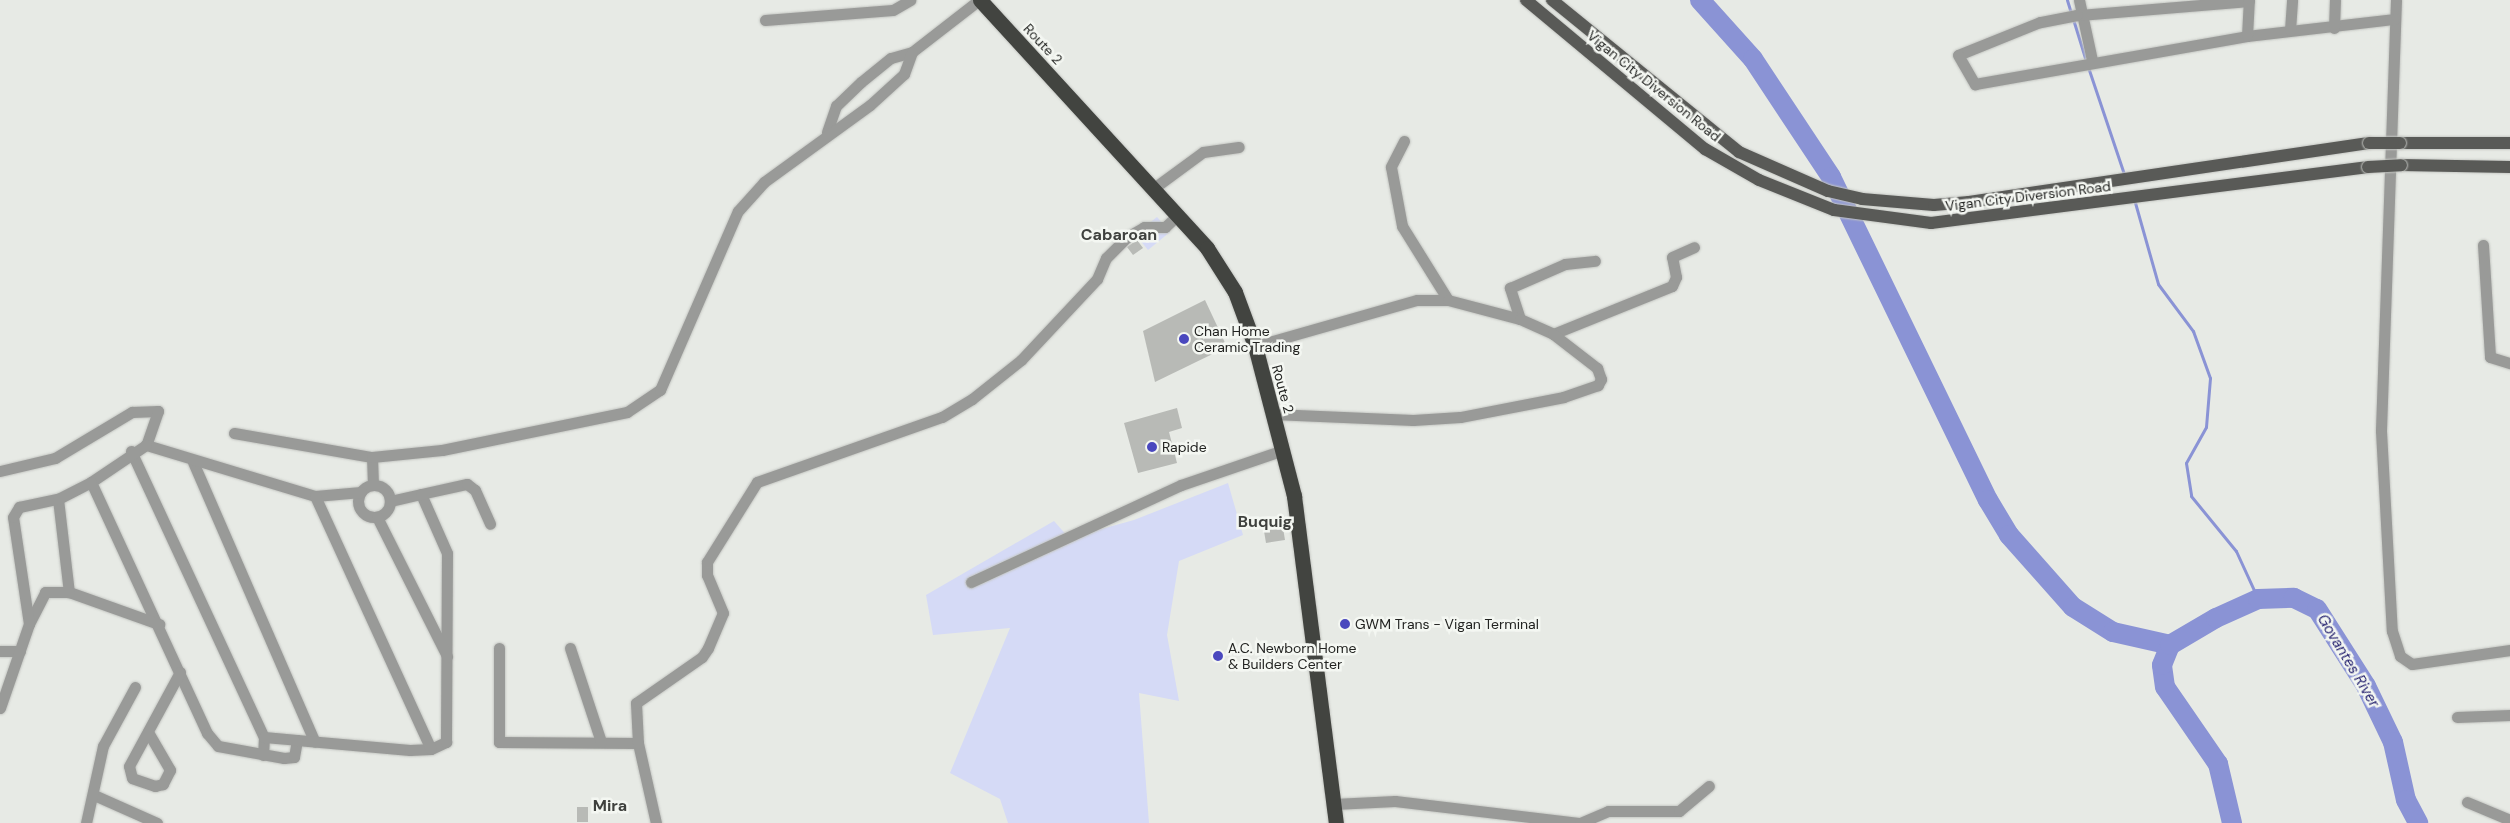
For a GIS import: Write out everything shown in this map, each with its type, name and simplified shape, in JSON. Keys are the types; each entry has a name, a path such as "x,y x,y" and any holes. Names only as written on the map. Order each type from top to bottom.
{"highway":[{"name":"Route 2","path":"979,0 1154,188 1224,272 1255,346 1282,450 1303,548 1336,823"}],"main road":[{"name":"Vigan City Diversion Road","path":"1526,0 1705,149 1759,180 1834,210 1872,217 1931,223 2368,167 2400,165 2510,166"},
{"name":"Vigan City Diversion Road","path":"1552,0 1739,152 1828,191 1862,199 1934,205 2369,143 2510,143"}],"street":[{"path":"765,20 893,10 910,0"},
{"path":"827,132 836,106 861,82 891,58 912,52 979,0"},
{"path":"2079,0 2079,14 2091,60"},
{"path":"2246,36 2249,0 2079,14 2040,22 1958,55 1975,84 2091,60 2246,36 2290,30 2334,28 2395,19"},
{"path":"2290,30 2292,0"},
{"path":"2334,28 2335,0"},
{"path":"2396,0 2381,431 2392,631 2400,656 2412,664 2510,650"},
{"path":"234,433 372,457 433,451 627,412 660,390 738,211 764,182 827,132 849,125 904,74 912,52"},
{"path":"1404,141 1391,167 1402,226 1448,300"},
{"path":"1154,188 1203,152 1239,147"},
{"path":"656,823 638,743 635,709 640,698 702,657 718,627 722,606 705,568 757,482 942,417 972,399 1040,340 1097,278 1106,258 1127,237 1144,227 1165,227 1178,215"},
{"path":"2483,245 2490,357 2510,363"},
{"path":"1553,334 1672,286 1676,277 1672,257 1694,247"},
{"path":"1520,318 1510,288 1565,264 1596,261"},
{"path":"1255,346 1418,300 1448,300 1520,318 1553,334 1597,368 1598,385 1564,397 1460,417 1413,420 1273,414"},
{"path":"0,471 55,458 132,412 158,411 146,446"},
{"path":"29,624 13,517 19,507 58,499 91,482 131,451 146,446 193,462 315,496 361,492 373,485"},
{"path":"971,582 1181,485 1282,450"},
{"path":"131,451 264,737 263,755"},
{"path":"372,457 373,485"},
{"path":"193,462 316,742"},
{"path":"91,482 213,742 225,749 263,755 294,757 297,740"},
{"path":"390,501 467,484 475,490 490,524"},
{"path":"373,485 386,490 390,501 388,510 377,517"},
{"path":"361,492 358,505 362,512 377,517 448,657"},
{"path":"264,737 431,749 448,738 447,553 421,494"},
{"path":"315,496 431,749"},
{"path":"58,499 68,592"},
{"path":"0,708 4,690 29,624 45,592 68,592 159,624"},
{"path":"499,648 498,742 638,743"},
{"path":"570,648 601,742"},
{"path":"0,651 20,651"},
{"path":"148,732 170,770 163,784 155,786 132,778 129,770 148,732 180,672"},
{"path":"86,823 94,795 103,746 134,687"},
{"path":"2457,717 2510,715"},
{"path":"1334,804 1395,801 1579,823 1608,811 1678,811 1709,786"},
{"path":"94,795 157,823"},
{"path":"2467,802 2510,820"}],"shaded area":[{"path":"1157,217 1170,232 1148,250 1135,234"},
{"path":"1228,483 1243,535 1179,561 1167,635 1179,701 1139,693 1149,823 1008,823 1000,799 950,773 1010,628 933,635 926,595 1054,521 1069,538 1134,520"}],"building":[{"path":"1137,240 1143,248 1133,255 1127,247"},
{"name":"Chan Home Ceramic Trading","path":"1205,300 1227,347 1155,382 1143,331"},
{"name":"Rapide","path":"1177,408 1182,428 1169,432 1177,463 1138,473 1124,423"},
{"path":"1283,528 1285,540 1266,543 1264,531"},
{"path":"577,807 588,807 588,822 577,822"}],"waterway":[{"path":"1700,0 1753,59 1831,177 1988,500 2009,535 2073,607 2113,632 2170,645"},
{"path":"2067,0 2071,13"},
{"path":"2073,19 2086,61"},
{"path":"2088,67 2125,177"},
{"path":"2134,199 2158,284 2193,331 2210,378 2206,427 2186,463 2191,496 2236,551 2258,599"},
{"name":"Govantes River","path":"2232,823 2218,764 2165,687 2162,665 2170,645 2216,618 2258,599 2294,598 2317,609 2366,686 2393,742 2406,800 2418,823"}],"place":[{"name":"Chan Home Ceramic Trading","path":"1184,339"},
{"name":"Rapide","path":"1152,447"},
{"name":"GWM Trans - Vigan Terminal","path":"1345,624"},
{"name":"A.C. Newborn Home & Builders Center","path":"1218,656"}],"district":[{"name":"Cabaroan","path":"1119,235"},
{"name":"Buquig","path":"1265,522"},
{"name":"Mira","path":"610,806"}]}
